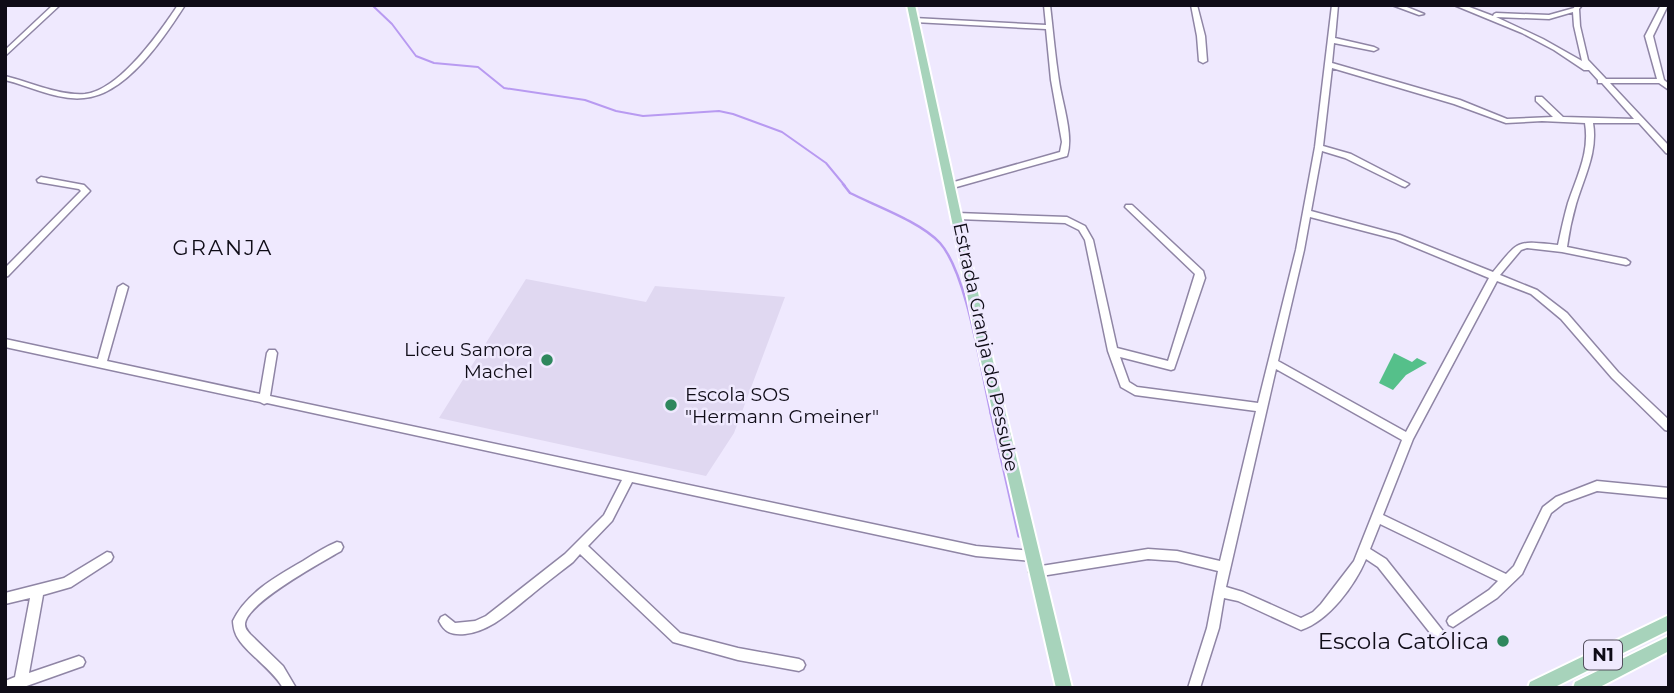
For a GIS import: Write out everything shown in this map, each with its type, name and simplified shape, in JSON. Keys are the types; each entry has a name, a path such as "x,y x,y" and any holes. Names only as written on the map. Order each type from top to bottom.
{"main road":[{"name":"Estrada Granja do Pessube","path":"911,5 987,361 1064,688"},
{"name":"N1","path":"1536,688 1669,622"},
{"name":"N1","path":"1580,688 1669,643"}],"street":[{"path":"5,54 57,5"},
{"path":"5,78 77,96 94,95 104,91 139,60 182,5"},
{"path":"950,186 1064,154 1066,142 1047,5"},
{"path":"1194,5 1203,61"},
{"path":"1194,688 1213,628 1224,567 1306,213 1319,148 1335,5"},
{"path":"1395,5 1421,14"},
{"path":"1457,5 1481,13 1554,47 1590,70 1669,151"},
{"path":"1665,5 1649,36 1661,80 1669,88"},
{"path":"1481,13 1536,18 1558,16 1578,7 1581,52 1590,70"},
{"path":"914,20 1049,27"},
{"path":"1332,40 1374,49"},
{"path":"5,42 18,43"},
{"path":"1330,65 1457,102 1506,121 1641,121"},
{"path":"1601,81 1661,80"},
{"path":"1539,99 1562,121"},
{"path":"1562,249 1573,201 1590,151 1592,139 1589,121"},
{"path":"1319,148 1359,161 1405,184"},
{"path":"5,274 86,191 81,187 41,180"},
{"path":"1113,351 1171,366 1200,278 1200,273 1129,207"},
{"path":"1306,213 1397,237 1495,275 1545,299 1564,316 1615,375 1669,427"},
{"path":"957,216 1067,220 1076,223 1089,240 1113,351 1125,384 1135,391 1262,408"},
{"path":"1220,591 1239,596 1293,622 1307,624 1314,619 1346,582 1364,551 1408,438 1495,275 1518,248 1526,245 1562,249 1626,262"},
{"path":"102,362 123,287"},
{"path":"5,343 976,551 1032,556"},
{"path":"264,400 272,353"},
{"path":"1273,363 1408,438"},
{"path":"445,621 453,629 464,630 490,620 581,547 608,518 628,478"},
{"path":"1453,621 1493,594 1518,570 1546,510 1560,500 1597,486 1669,492"},
{"path":"1377,517 1507,580"},
{"path":"290,688 272,661 241,633 237,624 239,616 258,597 337,547"},
{"path":"581,547 677,638 738,654 799,665"},
{"path":"1364,551 1382,563 1439,635"},
{"path":"1035,572 1148,554 1177,555 1224,567"},
{"path":"5,599 37,593 79,577 107,557"},
{"path":"21,681 37,593"},
{"path":"5,687 79,662"}],"shaded area":[{"path":"526,279 646,302 655,286 785,297 734,433 706,476 439,418"}],"green space":[{"path":"1394,353 1412,362 1417,358 1427,363 1406,375 1393,390 1379,383"}],"waterway":[{"path":"372,5 392,24 416,56 434,63 478,67 504,88 585,100 616,111 643,116 719,111 733,114 782,132 826,163 845,186"},
{"path":"843,184 850,193 922,228 940,243 950,257 965,299 991,414"},
{"path":"991,412 1019,536"}],"place":[{"name":"Liceu Samora Machel","path":"547,360"},
{"name":"Escola SOS \"Hermann Gmeiner\"","path":"671,405"},
{"name":"Escola Católica","path":"1503,641"}],"district":[{"name":"GRANJA","path":"223,247"}]}
